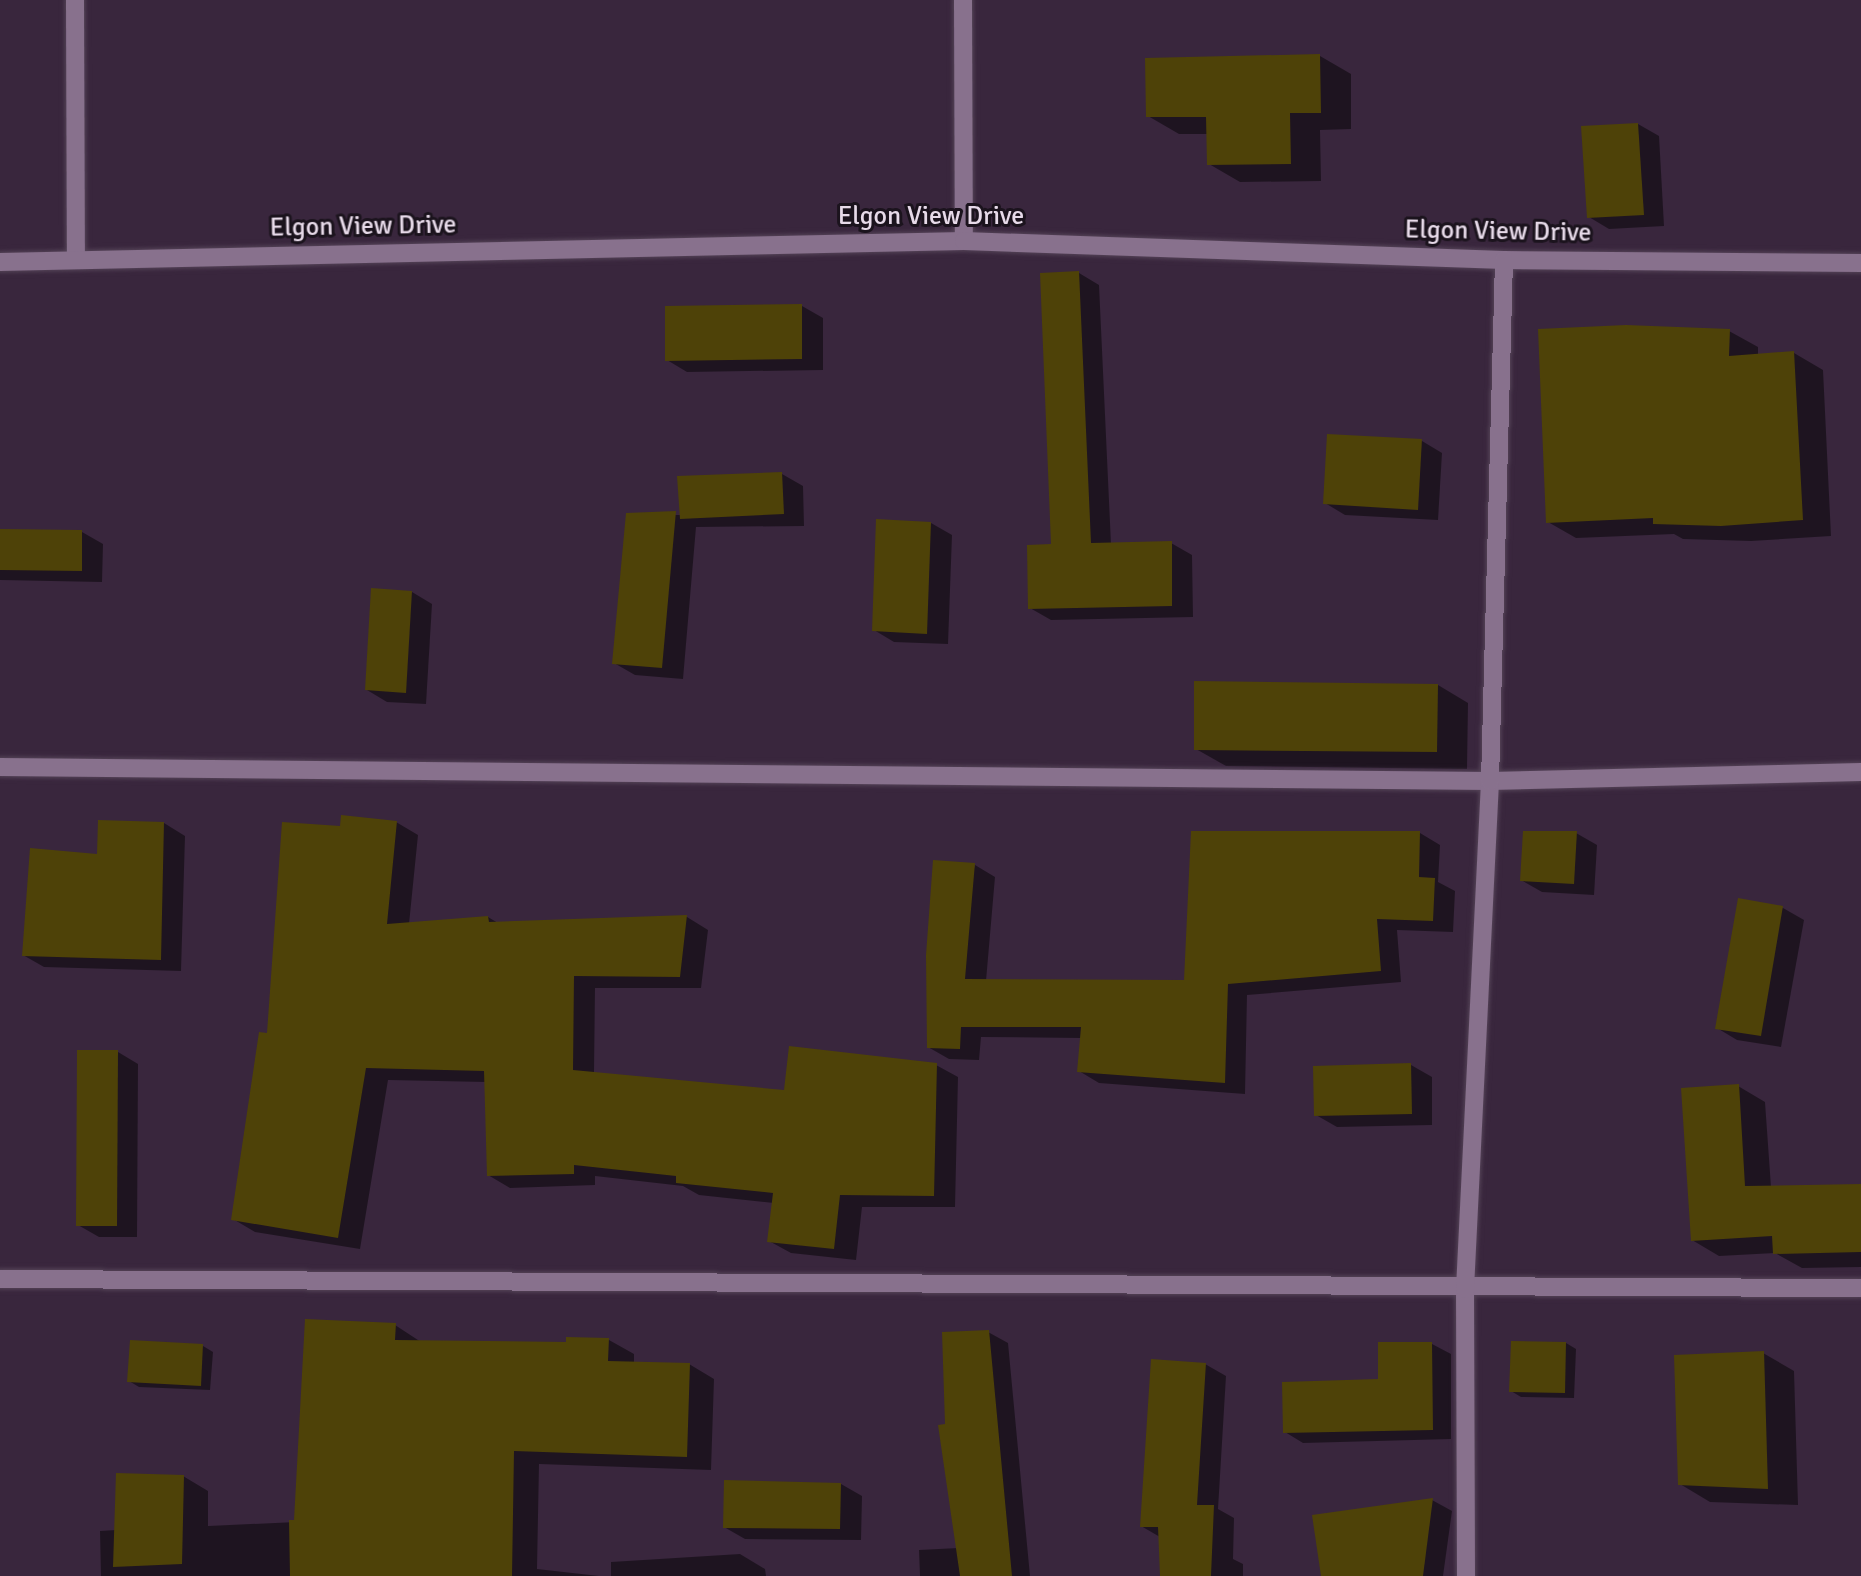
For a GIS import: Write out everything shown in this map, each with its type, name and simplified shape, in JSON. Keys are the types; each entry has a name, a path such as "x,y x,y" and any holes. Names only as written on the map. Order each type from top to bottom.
{"street":[{"path":"75,0 75,260"},
{"path":"963,0 964,241"},
{"name":"Elgon View Drive","path":"0,261 964,241 1504,260 1861,262"},
{"path":"1466,1576 1465,1289 1489,780 1504,260"},
{"path":"0,767 1489,780 1861,772"},
{"path":"0,1279 1465,1289 1861,1288"}],"building":[{"path":"1320,54 1321,113 1290,113 1291,164 1207,165 1206,117 1146,117 1145,58"},
{"path":"1638,123 1644,215 1587,218 1581,126"},
{"path":"1079,271 1091,543 1172,541 1172,606 1028,609 1027,545 1051,544 1040,273"},
{"path":"802,304 802,359 665,361 665,306"},
{"path":"1626,325 1730,329 1729,356 1794,351 1803,520 1721,526 1653,524 1653,518 1546,523 1538,329"},
{"path":"1327,434 1422,439 1418,510 1323,504"},
{"path":"782,472 784,514 680,519 677,476"},
{"path":"676,511 662,668 612,664 626,513"},
{"path":"876,519 931,522 927,634 872,631"},
{"path":"0,529 82,530 82,571 0,570"},
{"path":"371,588 412,591 406,693 365,690"},
{"path":"1194,681 1438,684 1437,752 1194,750"},
{"path":"341,815 397,821 387,924 488,916 489,922 687,915 680,977 574,976 573,1070 784,1090 789,1046 937,1063 934,1196 840,1195 834,1249 767,1242 773,1193 676,1183 676,1176 574,1165 574,1174 487,1176 484,1071 366,1068 338,1238 231,1220 259,1032 267,1033 282,822 340,826"},
{"path":"98,820 164,822 161,960 22,956 30,848 97,854"},
{"path":"1191,831 1420,831 1419,877 1435,878 1433,921 1377,919 1381,971 1228,984 1225,1083 1077,1072 1081,1027 961,1027 960,1049 927,1048 926,955 933,860 975,863 965,979 1184,980"},
{"path":"1523,831 1577,831 1574,884 1520,881"},
{"path":"1738,898 1783,906 1761,1036 1715,1029"},
{"path":"77,1050 118,1050 117,1226 76,1226"},
{"path":"1411,1063 1412,1114 1314,1116 1313,1066"},
{"path":"1739,1084 1745,1186 1861,1184 1861,1252 1773,1254 1772,1236 1691,1241 1681,1088"},
{"path":"305,1319 396,1323 395,1340 566,1342 566,1337 609,1338 608,1361 690,1363 687,1457 514,1451 512,1576 290,1576 289,1520 294,1520"},
{"path":"989,1330 1012,1576 960,1576 938,1425 945,1424 942,1332"},
{"path":"130,1340 203,1344 201,1386 127,1382"},
{"path":"1511,1341 1566,1342 1565,1393 1509,1392"},
{"path":"1378,1342 1432,1342 1433,1430 1283,1433 1282,1382 1378,1379"},
{"path":"1764,1351 1768,1489 1678,1485 1674,1355"},
{"path":"1151,1359 1206,1363 1197,1505 1214,1505 1211,1576 1160,1576 1158,1527 1140,1527"},
{"path":"116,1473 184,1475 182,1564 113,1567"},
{"path":"724,1480 841,1483 840,1529 723,1528"},
{"path":"1433,1498 1423,1576 1321,1576 1312,1515"}]}
